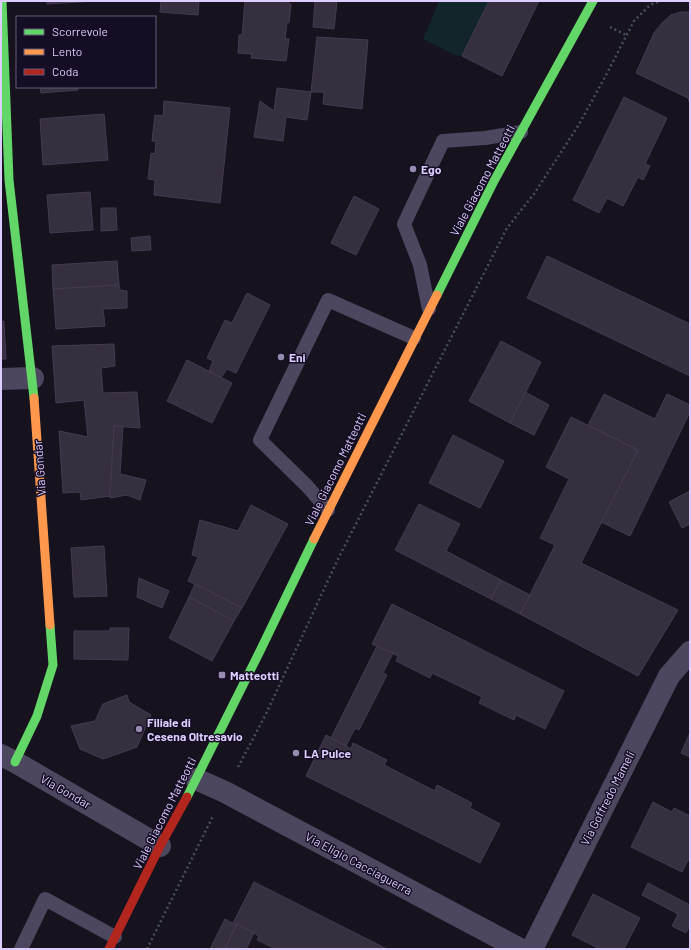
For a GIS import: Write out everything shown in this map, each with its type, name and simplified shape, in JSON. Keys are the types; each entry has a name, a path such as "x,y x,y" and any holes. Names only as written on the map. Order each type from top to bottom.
{"main road":[{"name":"Via Gondar","path":"2,1 5,179 33,378 54,665 37,716 8,759"},
{"name":"Viale Giacomo Matteotti","path":"112,943 160,846 196,779 328,510 494,180 592,3 602,1"}],"street":[{"path":"1,379 33,378"},
{"name":"Via Goffredo Mameli","path":"532,949 669,676 690,652"},
{"name":"Via Gondar","path":"8,759 160,846"},
{"name":"Via Eligio Cacciaguerra","path":"196,779 225,792 520,949"}],"lane":[{"path":"429,309 420,265 404,224 443,141 485,138 521,132"},
{"path":"328,510 307,486 260,440 328,300 414,338"},
{"path":"21,949 45,899 112,943"}],"path":[{"path":"147,949 225,792 266,714 338,559 507,228 534,194 578,126 634,21 650,5 660,1"}],"shaded area":[{"path":"439,1 489,1 462,56 455,55 423,39"}],"building":[{"path":"47,1 95,1 47,4"},
{"path":"161,1 199,1 198,15 160,12"},
{"path":"245,1 289,1 288,4 291,4 289,23 287,23 285,39 289,39 286,61 251,58 252,54 238,53 239,35 242,35"},
{"path":"315,1 337,1 334,29 313,27"},
{"path":"489,1 539,1 502,76 462,56"},
{"path":"681,12 690,12 690,104 688,98 636,73 654,33 671,15"},
{"path":"317,37 368,40 362,109 323,104 324,92 311,92"},
{"path":"40,88 78,88 78,90 41,93"},
{"path":"277,88 311,92 307,120 286,117 283,141 254,137 260,101 274,111"},
{"path":"624,97 667,118 645,164 650,166 643,180 638,177 623,206 607,198 599,213 573,200"},
{"path":"164,101 230,108 220,203 154,195 155,180 148,179 151,153 155,154 156,141 152,141 155,115 163,116"},
{"path":"104,114 108,160 43,165 40,119"},
{"path":"90,192 93,230 50,233 47,195"},
{"path":"354,196 379,209 356,255 331,243"},
{"path":"101,208 116,208 117,230 101,231"},
{"path":"150,236 151,250 132,251 131,238"},
{"path":"547,256 690,324 690,376 527,298"},
{"path":"117,261 119,285 53,289 52,265"},
{"path":"119,285 120,290 127,291 127,308 103,309 105,326 56,329 53,289"},
{"path":"247,293 270,305 236,373 227,369 221,378 209,371 213,361 207,358 225,320 232,323"},
{"path":"4,321 6,359 1,359 1,322"},
{"path":"501,341 541,362 510,423 469,401"},
{"path":"114,344 115,366 101,368 103,393 137,392 140,428 114,426 110,496 81,500 80,492 63,493 59,431 88,437 84,400 56,403 52,346"},
{"path":"187,360 232,383 212,423 167,401"},
{"path":"525,392 549,405 534,435 510,423"},
{"path":"604,394 655,419 667,394 690,405 690,412 630,536 601,522 638,450 588,425"},
{"path":"571,417 638,450 581,563 678,610 638,676 520,614 555,545 540,538 569,479 546,467"},
{"path":"114,426 123,426 120,474 146,480 140,500 127,495 110,498"},
{"path":"453,435 504,461 480,508 429,483"},
{"path":"690,491 690,524 682,528 669,502"},
{"path":"419,504 460,524 446,551 501,580 491,599 395,550"},
{"path":"251,505 288,524 242,608 188,581 198,557 192,555 200,520 238,531"},
{"path":"104,546 107,596 74,597 71,548"},
{"path":"139,578 169,591 162,608 137,597"},
{"path":"501,580 530,595 520,614 491,599"},
{"path":"195,584 242,608 234,621 189,597"},
{"path":"189,597 234,621 212,661 169,638"},
{"path":"392,604 564,691 545,729 516,715 514,720 479,703 482,697 432,673 430,678 396,661 398,656 372,644"},
{"path":"110,628 129,628 128,660 74,659 74,631 110,631"},
{"path":"377,646 393,653 383,673 387,675 359,730 355,728 346,746 331,738"},
{"path":"127,695 129,702 151,715 137,747 103,759 80,749 71,726 95,721 103,704"},
{"path":"690,733 690,757 681,753"},
{"path":"326,735 351,749 353,743 387,760 384,765 435,791 437,785 472,803 470,808 500,824 480,863 306,776"},
{"path":"653,802 672,812 674,808 690,816 690,861 688,860 682,872 631,847"},
{"path":"254,882 387,949 276,949 257,940 259,936 233,923"},
{"path":"648,883 690,905 690,925 686,933 672,926 678,914 642,895"},
{"path":"593,894 640,918 624,949 600,949 572,935"},
{"path":"225,919 236,925 225,949 210,949"},
{"path":"237,924 254,933 246,949 225,949"}],"traffic: fast":[{"path":"2,1 9,180 34,398"},
{"path":"437,295 494,181 593,1"},
{"path":"187,797 314,539"},
{"path":"15,762 37,716 53,665 50,625"}],"traffic: slow":[{"path":"314,539 437,295"},
{"path":"34,398 50,625"}],"traffic: jam":[{"path":"109,949 160,846 187,797"}],"place":[{"name":"Ego","path":"413,169"},
{"name":"Eni","path":"281,357"},
{"name":"Matteotti","path":"222,675"},
{"name":"Filiale di Cesena Oltresavio","path":"139,729"},
{"name":"LA Pulce","path":"296,753"}]}
